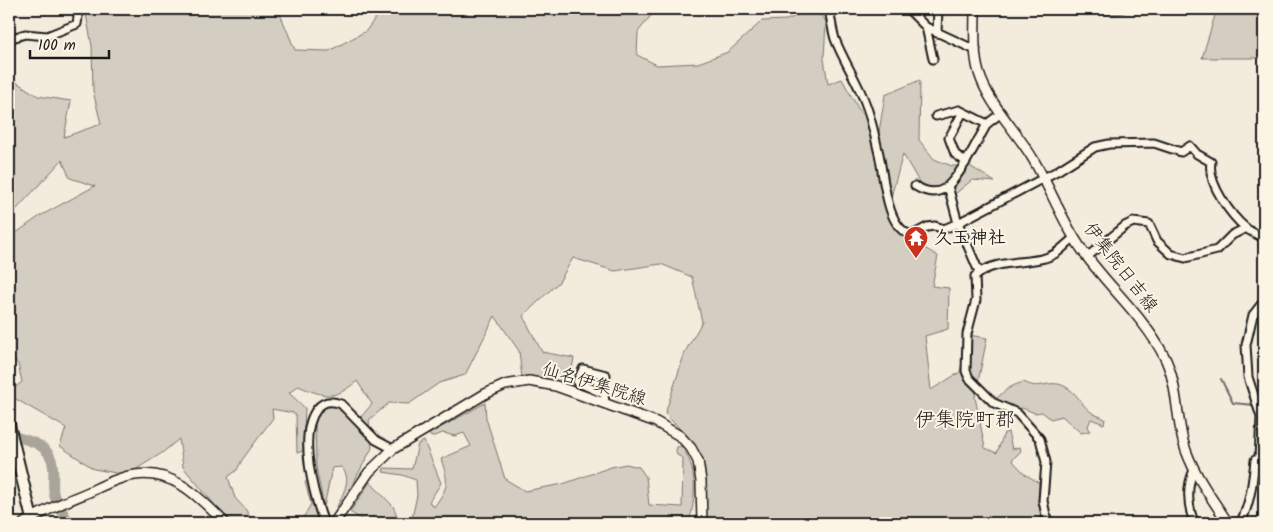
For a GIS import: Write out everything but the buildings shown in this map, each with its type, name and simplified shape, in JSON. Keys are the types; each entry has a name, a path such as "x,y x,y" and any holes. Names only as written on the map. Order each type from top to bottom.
{"highway":[{"path":"10,430 29,522"}],"main road":[{"name":"伊集院日吉線","path":"975,9 976,49 979,74 984,86 1023,142 1044,178 1074,238 1087,258 1140,321 1165,358 1173,385 1183,442 1194,470 1228,523"},
{"name":"仙名伊集院線","path":"334,523 369,472 393,449 485,394 512,383 529,381 547,384 605,403 665,426 687,443 695,454 700,471 702,523"},
{"path":"29,522 54,507 115,480 134,475 150,475 167,478 185,486 225,523"}],"street":[{"path":"9,36 12,38 25,34 47,36 66,29 77,24 76,9"},
{"path":"829,9 835,38 867,106 887,197 894,219 901,230 912,235 926,227 935,226 944,229 1044,178 1095,147 1154,143 1181,152 1190,146 1197,154 1212,162 1210,168 1214,185 1232,214 1246,228 1264,239"},
{"path":"908,9 926,27 976,49"},
{"path":"937,33 938,9"},
{"path":"926,27 933,59"},
{"path":"936,116 959,110 987,124"},
{"path":"963,112 949,138 955,154 966,162"},
{"path":"915,186 929,192 939,192 948,186 966,162 987,124 1001,113"},
{"path":"948,186 958,223 979,272"},
{"path":"1087,258 1125,226 1134,222 1149,224 1157,241 1171,254 1185,258 1217,250 1232,235 1246,228"},
{"path":"1051,523 1046,515 1043,501 1046,462 1040,439 1017,413 994,403 970,378 966,371 967,334 976,300 976,276 979,272 1004,264 1044,258 1062,249 1074,238"},
{"path":"1240,523 1244,517 1258,459 1262,416 1248,378 1246,345 1253,315 1264,301"},
{"path":"605,403 604,394 577,382 583,368 606,375"},
{"path":"324,523 312,484 308,452 308,438 313,413 320,404 327,401 341,404 376,440 393,449"},
{"path":"1258,459 1264,469"},
{"path":"1194,470 1191,476 1188,502 1194,523"}],"shaded area":[{"path":"85,9 278,9 295,50 329,51 366,31 382,9 656,9 638,32 637,55 657,65 698,63 728,52 762,21 787,20 810,9 815,9 826,21 824,59 828,84 842,79 858,108 879,132 885,95 920,80 919,140 934,159 952,166 970,166 995,182 972,180 955,194 940,193 919,182 903,154 887,211 909,239 938,256 932,286 949,288 948,329 925,336 931,390 960,372 968,335 987,338 975,397 985,448 997,453 1004,433 1008,432 1012,449 1020,447 1021,451 1012,460 1025,474 1039,483 1038,502 1046,523 705,523 699,456 689,438 665,414 685,352 702,322 692,277 661,264 615,271 573,258 559,282 523,316 542,352 574,358 569,384 522,378 519,351 495,316 465,375 439,383 409,404 389,403 369,420 372,448 337,513 336,509 345,488 345,472 341,467 332,468 324,507 316,467 315,418 324,406 334,404 349,414 360,418 372,404 357,381 342,392 335,394 323,395 298,386 289,393 305,408 303,451 297,453 296,415 272,409 273,418 242,460 237,470 228,477 235,498 246,510 253,523 230,523 183,467 179,439 162,453 127,475 94,469 60,446 66,428 14,398 9,392 22,382 18,364 9,353 9,238 40,216 95,186 70,178 62,160 15,211 9,215 9,66 16,82 38,96 71,101 64,137 101,124 93,91 92,46"},
{"path":"1213,9 1264,9 1264,58 1202,58 1216,12"},
{"path":"1024,382 1034,386 1056,384 1068,388 1089,411 1105,419 1104,424 1091,419 1088,426 1090,431 1081,433 1062,416 1051,419 1042,412 1035,413 1022,408 1017,410 998,402 997,398 1006,390"},
{"path":"485,403 486,418 505,479 525,491 563,484 611,467 626,464 639,467 646,477 649,505 682,507 683,458 677,455 676,451 677,447 681,446 687,454 693,473 694,493 689,523 411,523 417,495 416,480 402,475 383,472 384,468 412,469 418,444 424,441 441,483 429,502 434,507 443,494 446,484 441,459 471,446 464,433 455,436 443,433 431,437 429,434"},
{"path":"309,481 321,523 300,523 311,504 305,482"},
{"path":"370,482 393,506 400,523 367,523 350,512"}],"waterway":[{"path":"1101,9 1113,11 1122,9"},
{"path":"1221,379 1233,403 1254,405 1255,407"},
{"path":"9,435 31,441 48,453 53,467 54,495 69,523"}],"place":[{"name":"久玉神社","path":"916,259"}],"district":[{"name":"伊集院町郡","path":"965,421"}]}
